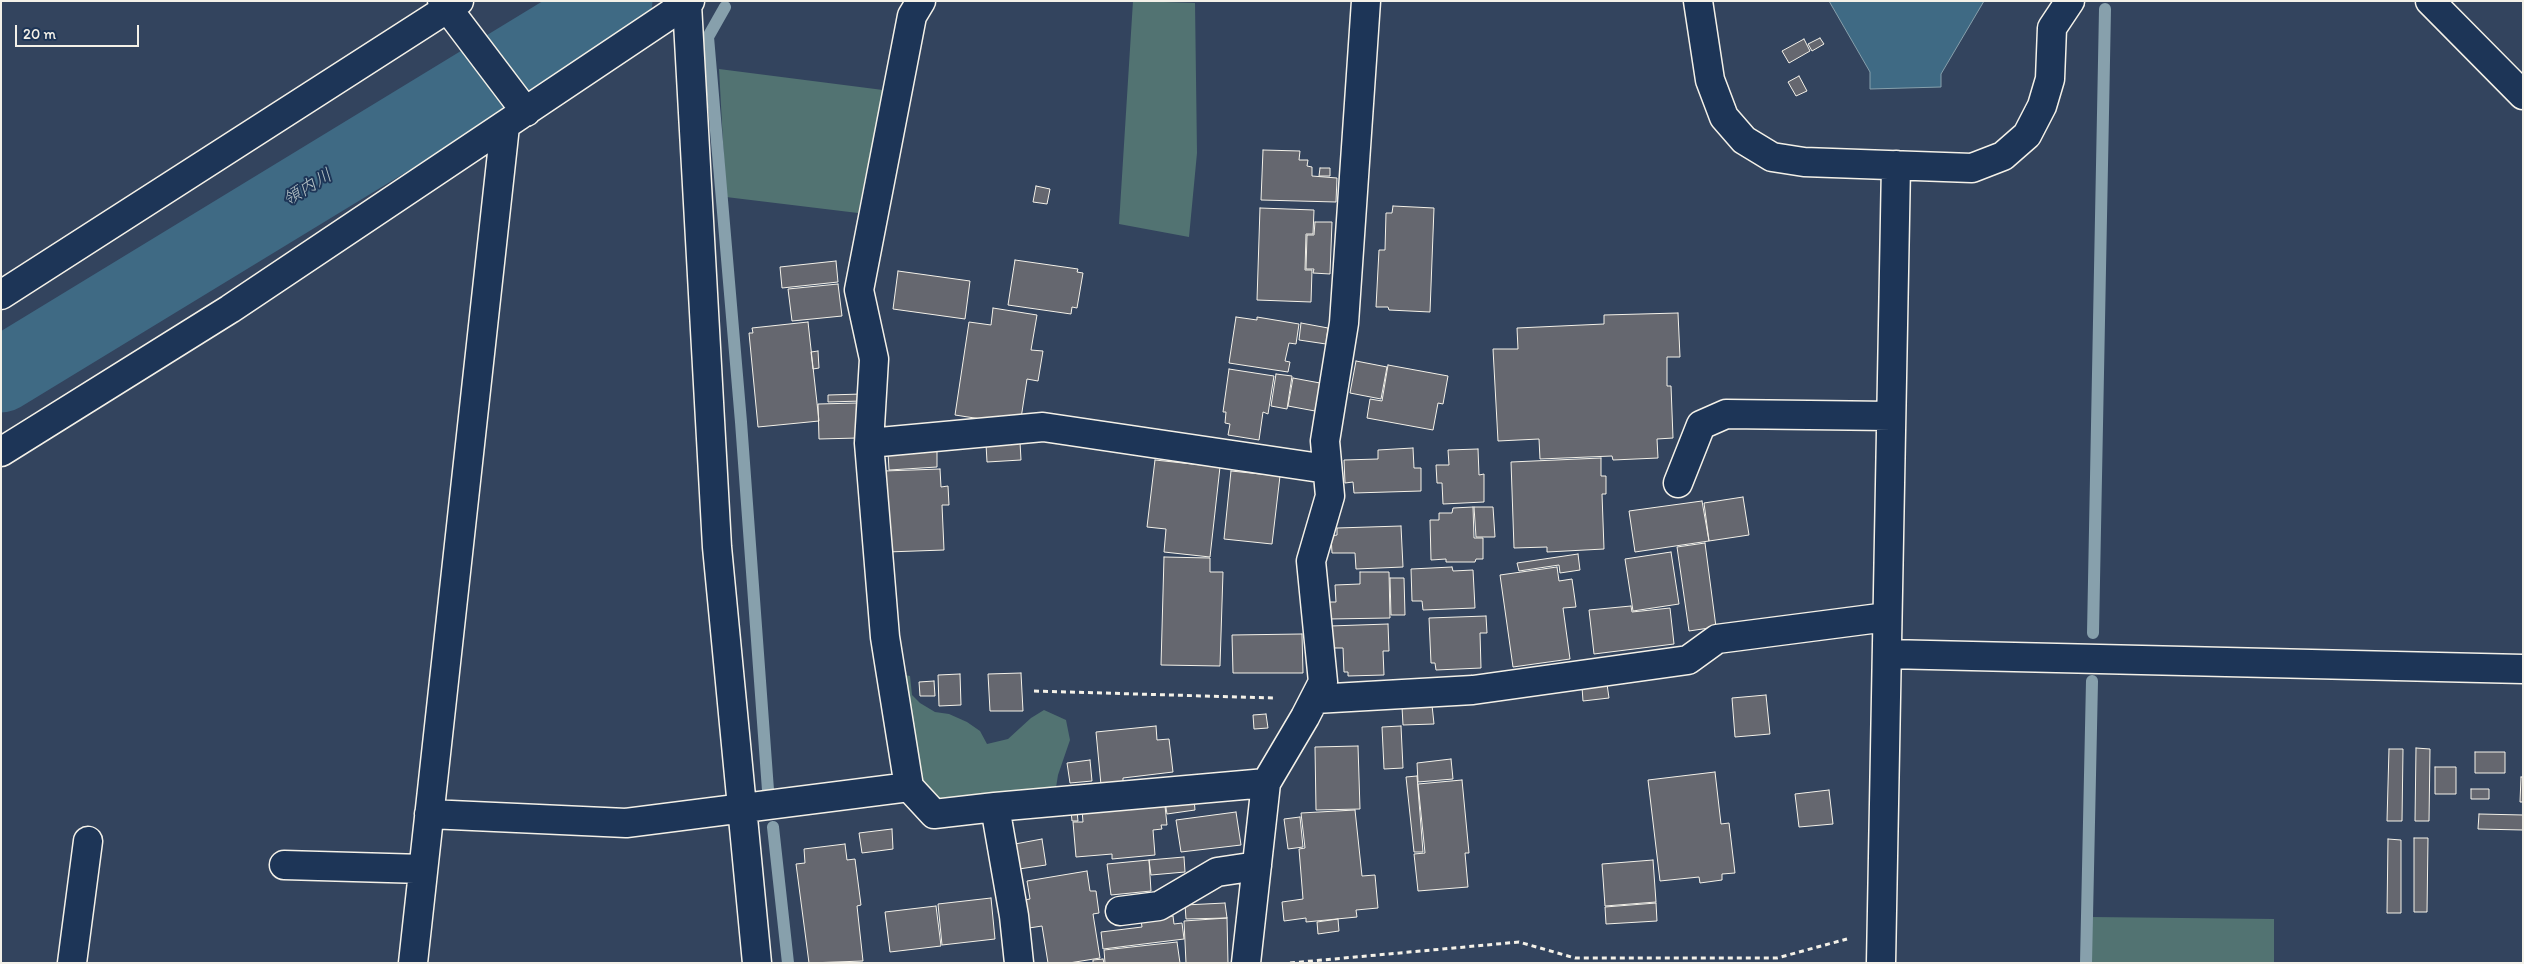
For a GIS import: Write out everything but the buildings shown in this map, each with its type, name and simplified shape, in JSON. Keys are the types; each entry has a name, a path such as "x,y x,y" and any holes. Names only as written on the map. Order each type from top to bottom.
{"street":[{"path":"920,1 912,16 859,290 874,359 869,443 885,637 909,787 934,814 1266,783"},
{"path":"1246,963 1266,783 1315,699 1322,682 1311,561 1330,496 1325,441 1344,323 1366,1"},
{"path":"1698,1 1710,80 1724,117 1744,140 1772,157 1804,162 1972,168 2004,156 2027,135 2042,106 2050,79 2052,28 2070,1"},
{"path":"2430,1 2523,96"},
{"path":"1,452 230,309 689,3"},
{"path":"689,3 717,547 757,963"},
{"path":"1,295 451,7 503,81 516,119 412,963"},
{"path":"1880,963 1896,164"},
{"path":"1678,483 1701,425 1726,414 1891,416"},
{"path":"869,443 1043,428 1327,470"},
{"path":"1315,699 1473,690 1688,660 1717,639 1887,617"},
{"path":"1887,654 2523,669"},
{"path":"429,814 626,823 909,787"},
{"path":"995,807 1014,916 1019,963"},
{"path":"72,963 88,841"},
{"path":"284,865 423,869"},
{"path":"1120,911 1159,906 1217,872 1257,866"}],"path":[{"path":"1034,691 1315,699"},
{"path":"1290,963 1519,942 1575,958 1777,958 1837,941 1881,934"}],"green space":[{"path":"1133,1 1195,3 1197,153 1189,237 1119,224"},
{"path":"719,69 883,90 858,213 726,197"},
{"path":"900,674 910,676 912,695 920,703 935,712 949,714 967,722 980,731 987,744 1008,739 1031,718 1044,710 1066,720 1070,740 1058,775 1055,794 943,804 917,785"},
{"path":"2092,917 2274,919 2274,963 2092,963"}],"water":[{"path":"1829,1 1984,1 1941,74 1941,87 1870,89 1870,72"}],"waterway":[{"name":"領内川","path":"1,375 615,1"},
{"path":"725,7 708,37 741,422 768,790"},
{"path":"2093,633 2105,9"},
{"path":"2086,963 2092,681"},
{"path":"773,827 788,963"}]}
